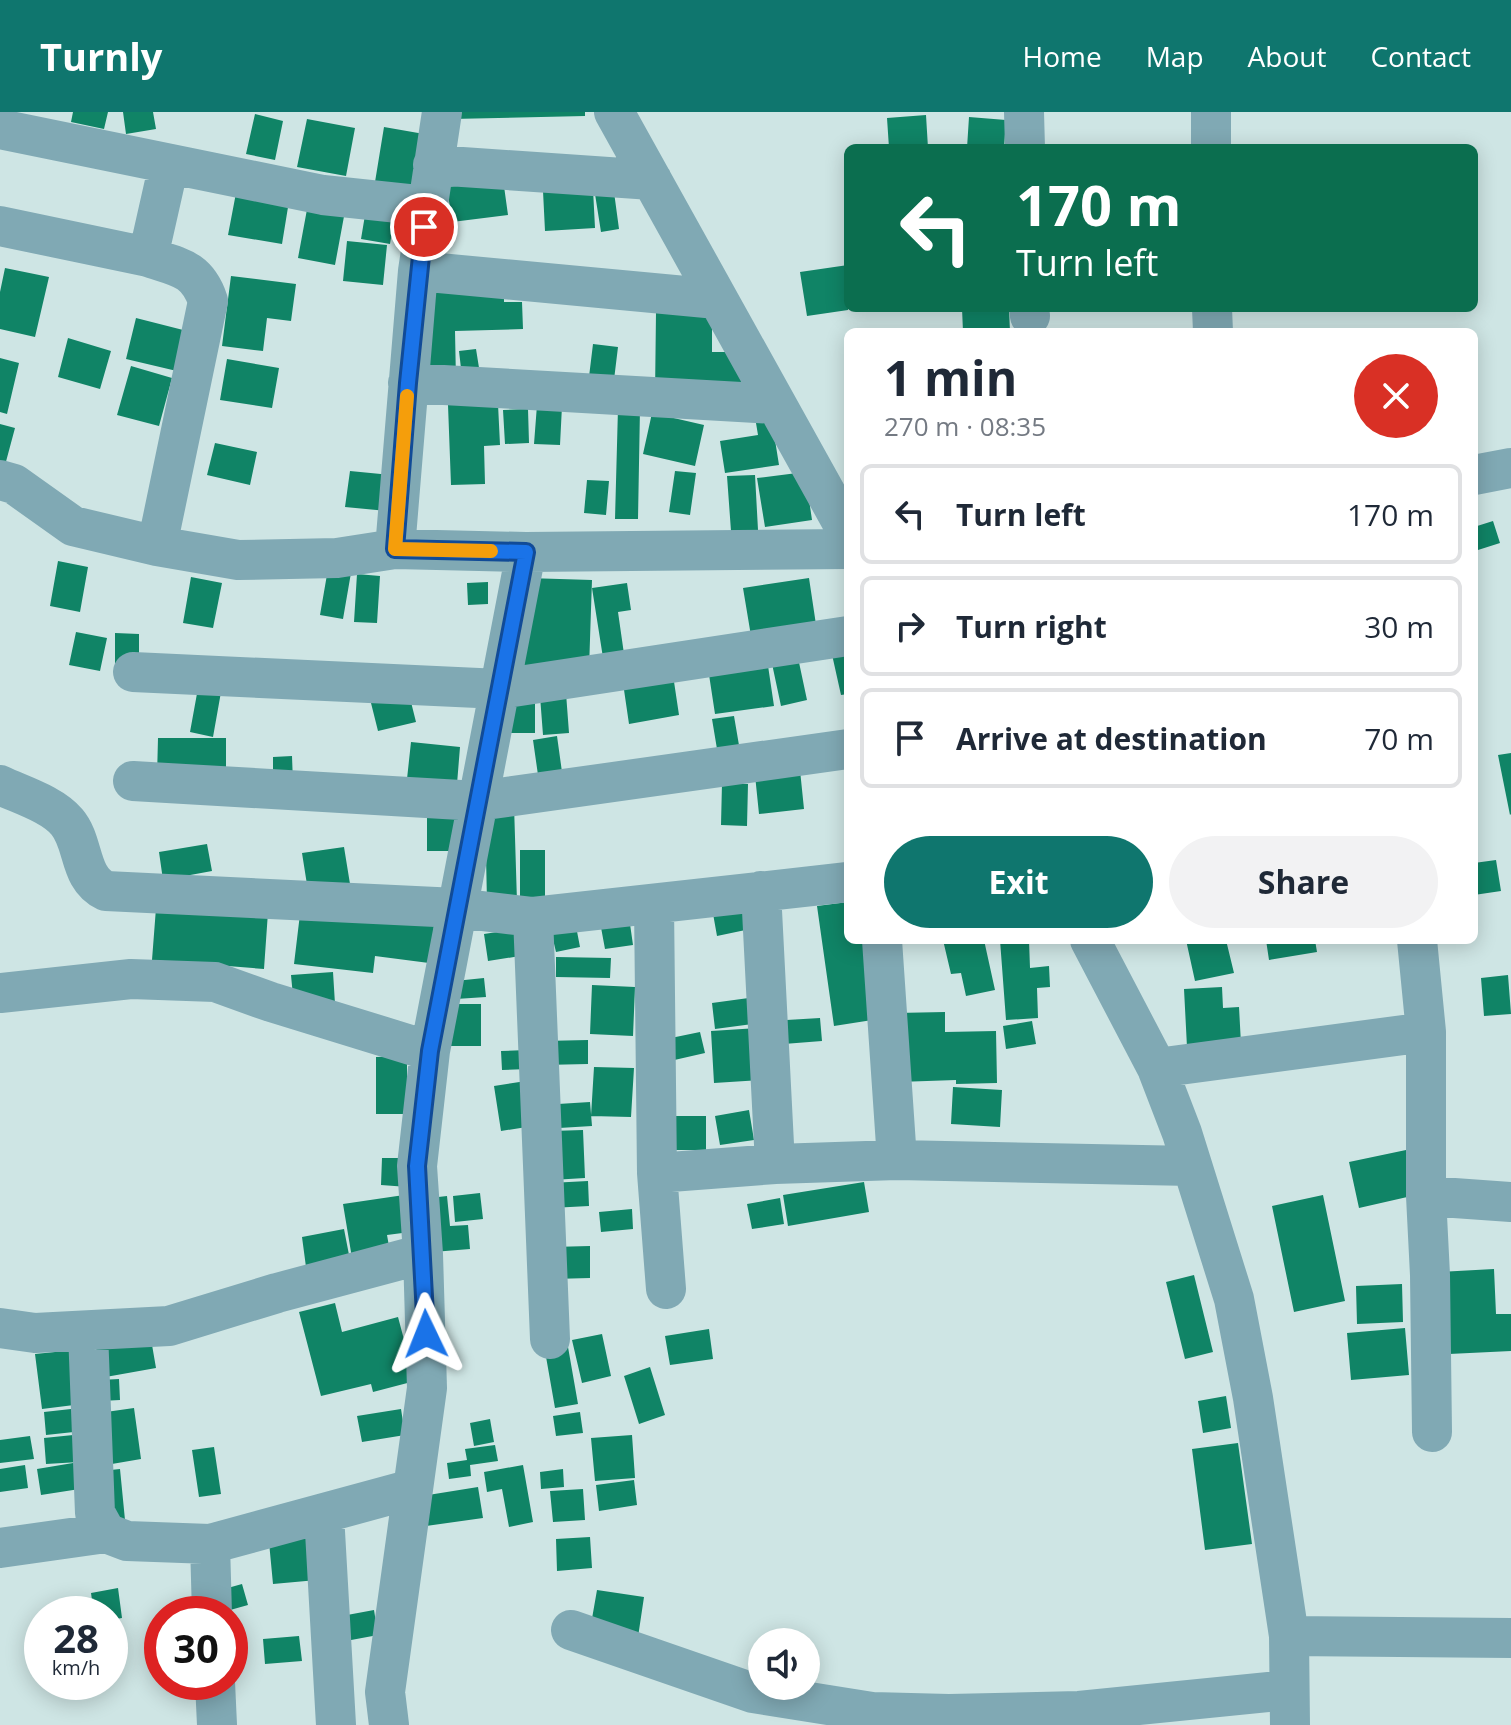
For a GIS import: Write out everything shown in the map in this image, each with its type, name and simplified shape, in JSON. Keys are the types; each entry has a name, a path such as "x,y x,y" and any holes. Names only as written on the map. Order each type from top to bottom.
{"street":[{"path":"395,549 418,271 442,112"},
{"path":"614,112 844,526"},
{"path":"1024,112 1025,144"},
{"path":"1211,112 1211,144"},
{"path":"0,129 323,195 427,206"},
{"path":"148,257 169,164"},
{"path":"433,165 652,180"},
{"path":"0,226 148,257 188,270 199,279 208,301 157,546"},
{"path":"418,271 717,299"},
{"path":"408,383 775,404"},
{"path":"1478,474 1511,468"},
{"path":"0,480 14,484 73,526 157,546 238,560 337,558 395,549 526,552 844,549"},
{"path":"389,1725 385,1692 427,1388 417,1166 430,1051 526,552"},
{"path":"133,672 500,689 844,637"},
{"path":"133,781 478,801 844,750"},
{"path":"0,785 65,819 73,830 89,876 95,886 106,891 457,908 533,917 844,882"},
{"path":"761,891 775,1164"},
{"path":"654,905 657,1173 666,1289"},
{"path":"533,917 550,1339"},
{"path":"882,944 897,1160"},
{"path":"571,1630 753,1693 873,1718 1079,1718 1290,1708 1289,1636 1253,1398 1234,1299 1157,1068 1092,944"},
{"path":"1417,944 1426,1032 1426,1196 1432,1432"},
{"path":"0,993 131,979 215,982 430,1051"},
{"path":"1157,1068 1426,1032"},
{"path":"657,1173 775,1164 897,1160 1192,1166"},
{"path":"1426,1196 1511,1202"},
{"path":"0,1328 35,1333 169,1326 423,1254"},
{"path":"88,1332 95,1513 106,1533"},
{"path":"0,1548 106,1533 127,1541 210,1544 412,1489"},
{"path":"324,1514 336,1725"},
{"path":"210,1544 211,1596"},
{"path":"1289,1636 1511,1638"},
{"path":"216,1700 217,1725"}],"building":[{"path":"73,112 108,112 104,129 71,122"},
{"path":"123,112 153,112 156,129 126,134"},
{"path":"451,112 585,112 585,116 451,119"},
{"path":"255,114 283,121 275,160 246,154"},
{"path":"926,115 928,144 889,144 887,118"},
{"path":"969,117 1006,120 1004,144 967,144"},
{"path":"307,119 355,128 346,176 297,167"},
{"path":"384,127 424,134 413,189 375,182"},
{"path":"503,179 508,215 452,222 447,187"},
{"path":"593,189 595,228 545,231 543,191"},
{"path":"614,192 619,229 601,232 595,194"},
{"path":"236,193 289,201 282,244 228,235"},
{"path":"308,204 345,211 335,265 298,258"},
{"path":"365,215 394,220 390,244 361,239"},
{"path":"347,241 387,245 383,285 343,281"},
{"path":"844,266 844,311 807,316 800,272"},
{"path":"5,268 49,277 35,337 0,329 0,292"},
{"path":"231,276 296,284 291,321 267,318 263,351 222,346"},
{"path":"504,292 504,302 522,302 523,329 455,331 456,381 426,382 425,293"},
{"path":"656,312 712,312 712,352 743,352 743,396 655,395"},
{"path":"962,312 1009,312 1010,328 963,328"},
{"path":"136,318 191,332 181,372 126,359"},
{"path":"68,338 111,351 100,389 58,377"},
{"path":"593,344 618,347 613,388 588,385"},
{"path":"476,349 480,374 462,377 459,351"},
{"path":"0,358 19,363 7,414 0,412"},
{"path":"227,359 279,368 272,408 220,400"},
{"path":"131,366 172,378 159,426 117,415"},
{"path":"498,404 500,445 484,446 485,484 451,485 448,405"},
{"path":"537,405 562,406 560,445 534,444"},
{"path":"618,408 640,408 638,519 615,519"},
{"path":"528,409 529,443 505,444 503,410"},
{"path":"652,413 704,425 695,466 643,454"},
{"path":"771,415 779,465 725,473 720,441 758,435 755,417"},
{"path":"0,424 15,428 4,469 0,468"},
{"path":"215,443 257,452 250,485 207,475"},
{"path":"350,471 391,475 387,511 345,507"},
{"path":"675,471 696,473 690,515 669,512"},
{"path":"805,472 812,520 765,527 757,478"},
{"path":"755,475 758,530 731,531 727,476"},
{"path":"587,480 609,481 606,515 584,513"},
{"path":"1493,521 1500,543 1478,550 1478,526"},
{"path":"58,561 88,567 80,612 50,606"},
{"path":"329,563 352,567 343,619 320,615"},
{"path":"357,574 380,576 377,623 354,622"},
{"path":"191,577 222,583 213,628 183,623"},
{"path":"527,578 592,580 589,669 524,668"},
{"path":"809,578 818,638 753,648 743,588"},
{"path":"488,582 488,604 468,605 467,583"},
{"path":"627,583 631,610 618,612 625,661 604,664 592,588"},
{"path":"76,632 107,638 100,671 69,665"},
{"path":"115,633 139,634 139,668 115,667"},
{"path":"844,647 844,695 841,695 831,650"},
{"path":"797,653 807,700 781,706 771,659"},
{"path":"767,659 774,706 715,714 708,668"},
{"path":"673,675 679,715 629,724 623,683"},
{"path":"407,686 416,722 378,731 369,695"},
{"path":"198,688 221,692 213,737 190,732"},
{"path":"499,693 535,693 535,733 499,733"},
{"path":"566,693 569,733 543,735 540,696"},
{"path":"734,716 741,757 719,761 712,719"},
{"path":"557,736 562,772 538,775 533,740"},
{"path":"158,738 226,738 226,777 157,777"},
{"path":"411,742 460,747 457,784 407,779"},
{"path":"1511,753 1511,814 1510,815 1498,755"},
{"path":"292,756 293,783 273,783 273,757"},
{"path":"800,770 804,809 759,814 755,775"},
{"path":"722,783 748,784 747,826 721,825"},
{"path":"427,804 458,804 459,851 427,851"},
{"path":"514,805 517,902 487,903 485,806"},
{"path":"207,844 212,871 163,880 159,852"},
{"path":"344,847 350,884 308,891 302,853"},
{"path":"520,850 545,850 545,897 520,897"},
{"path":"1496,860 1501,891 1478,894 1478,862"},
{"path":"749,900 755,928 717,936 712,908"},
{"path":"844,903 844,944 875,944 885,1018 834,1026 817,906"},
{"path":"156,908 268,912 264,969 152,960"},
{"path":"300,914 435,919 429,963 375,956 373,973 294,964"},
{"path":"629,917 633,945 605,949 600,922"},
{"path":"575,921 580,947 556,952 550,927"},
{"path":"516,929 520,956 488,961 484,934"},
{"path":"944,944 985,944 995,990 966,996 961,973 951,974"},
{"path":"1000,944 1029,944 1030,968 1049,966 1050,987 1037,988 1038,1018 1006,1020"},
{"path":"1187,944 1227,944 1234,973 1195,981"},
{"path":"1267,944 1316,944 1317,952 1269,960"},
{"path":"556,957 611,958 610,978 556,977"},
{"path":"333,972 335,1004 294,1007 291,975"},
{"path":"1508,975 1511,1014 1484,1016 1481,978"},
{"path":"484,978 486,997 456,999 455,981"},
{"path":"592,985 635,987 633,1036 590,1034"},
{"path":"1222,987 1223,1008 1239,1007 1241,1044 1187,1047 1184,989"},
{"path":"756,997 760,1023 715,1029 712,1003"},
{"path":"449,1004 481,1004 481,1046 450,1046"},
{"path":"945,1012 945,1032 996,1031 997,1083 956,1084 956,1080 898,1082 896,1013"},
{"path":"820,1018 822,1041 771,1045 770,1021"},
{"path":"1032,1021 1036,1044 1006,1049 1003,1026"},
{"path":"758,1028 761,1080 714,1083 711,1031"},
{"path":"700,1032 705,1053 670,1061 666,1039"},
{"path":"588,1040 588,1064 543,1065 543,1041"},
{"path":"527,1050 528,1069 502,1070 501,1051"},
{"path":"407,1056 407,1114 376,1114 376,1057"},
{"path":"594,1067 634,1068 631,1117 591,1116"},
{"path":"526,1081 533,1126 501,1131 494,1086"},
{"path":"953,1087 1002,1090 1000,1127 951,1124"},
{"path":"590,1102 592,1126 559,1128 558,1104"},
{"path":"749,1110 754,1140 720,1145 715,1116"},
{"path":"663,1116 706,1116 706,1150 663,1150"},
{"path":"583,1130 585,1178 552,1180 551,1131"},
{"path":"1406,1150 1416,1195 1359,1208 1349,1162"},
{"path":"382,1158 409,1158 408,1187 381,1185"},
{"path":"588,1181 589,1206 551,1208 550,1183"},
{"path":"864,1182 869,1212 788,1226 783,1195"},
{"path":"480,1193 483,1219 455,1222 453,1196"},
{"path":"404,1195 410,1232 387,1235 390,1252 352,1258 343,1204"},
{"path":"1323,1195 1345,1301 1294,1312 1272,1206"},
{"path":"447,1196 450,1226 468,1225 470,1249 433,1252 430,1198"},
{"path":"780,1198 784,1224 752,1229 747,1204"},
{"path":"632,1209 633,1229 601,1232 599,1212"},
{"path":"344,1229 350,1260 306,1267 302,1237"},
{"path":"590,1246 590,1278 553,1279 552,1247"},
{"path":"1494,1269 1496,1314 1511,1314 1511,1351 1449,1354 1439,1272"},
{"path":"1194,1275 1213,1352 1185,1359 1166,1282"},
{"path":"1402,1284 1403,1322 1357,1324 1356,1286"},
{"path":"335,1303 342,1332 398,1317 415,1381 373,1392 371,1384 321,1396 299,1312"},
{"path":"1405,1328 1409,1375 1351,1380 1347,1333"},
{"path":"709,1329 713,1359 670,1365 665,1336"},
{"path":"602,1334 611,1376 582,1383 572,1340"},
{"path":"151,1339 156,1368 100,1378 96,1347"},
{"path":"568,1347 578,1404 555,1408 545,1351"},
{"path":"75,1350 82,1404 42,1409 35,1354"},
{"path":"650,1367 665,1415 639,1424 624,1376"},
{"path":"119,1379 120,1400 101,1401 100,1380"},
{"path":"1226,1396 1231,1428 1203,1433 1198,1401"},
{"path":"80,1408 83,1431 46,1435 44,1412"},
{"path":"134,1408 141,1459 106,1465 99,1413"},
{"path":"401,1409 405,1435 362,1442 357,1416"},
{"path":"580,1412 583,1433 556,1436 553,1416"},
{"path":"490,1419 494,1442 474,1446 470,1423"},
{"path":"83,1434 86,1488 41,1495 37,1469 79,1462 46,1464 44,1438"},
{"path":"632,1435 635,1478 595,1481 591,1438"},
{"path":"30,1436 34,1459 0,1463 0,1440"},
{"path":"1238,1443 1252,1544 1205,1550 1192,1449"},
{"path":"495,1445 498,1461 470,1465 471,1476 449,1479 447,1463 467,1460 465,1449"},
{"path":"214,1447 221,1494 199,1497 192,1450"},
{"path":"25,1465 28,1488 0,1492 0,1469"},
{"path":"523,1465 533,1522 509,1527 502,1489 487,1492 484,1472"},
{"path":"120,1469 125,1520 105,1521 101,1471"},
{"path":"563,1469 564,1487 541,1489 540,1472"},
{"path":"634,1480 637,1505 599,1511 596,1485"},
{"path":"478,1487 483,1518 426,1526 422,1496"},
{"path":"583,1489 585,1520 553,1522 550,1491"},
{"path":"590,1537 592,1568 557,1571 556,1539"},
{"path":"313,1538 317,1580 273,1584 269,1542"},
{"path":"242,1584 245,1596 218,1596 217,1591"},
{"path":"118,1588 119,1596 91,1596 91,1593"},
{"path":"597,1590 644,1597 638,1637 590,1630"},
{"path":"374,1610 378,1635 335,1643 331,1618"},
{"path":"299,1636 302,1661 265,1664 263,1639"}],"slow traffic":[{"path":"407,396 395,549 491,551"}],"route":[{"path":"424,227 395,549 526,552 430,1051 417,1166 426,1334"}]}
